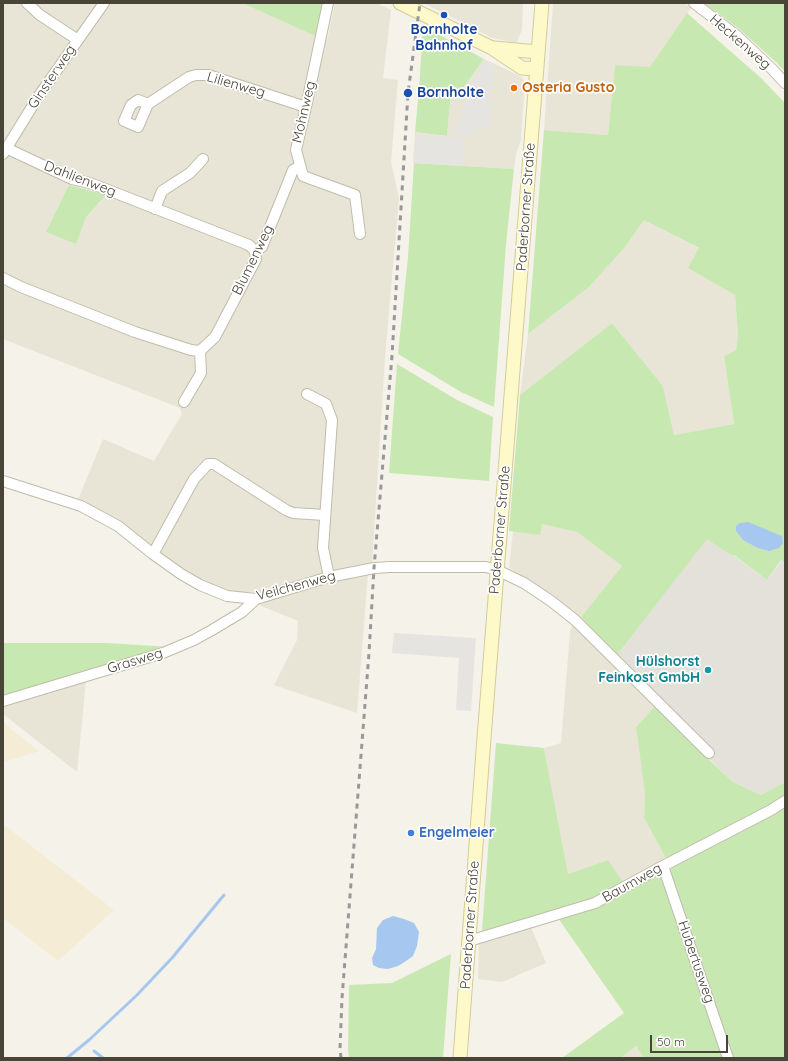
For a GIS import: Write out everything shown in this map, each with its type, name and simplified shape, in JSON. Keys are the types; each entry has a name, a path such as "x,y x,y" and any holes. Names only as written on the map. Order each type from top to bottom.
{"main road":[{"path":"400,3 492,48 522,68 537,69"},
{"name":"Paderborner Straße","path":"460,1058 542,3"},
{"path":"492,48 538,52"}],"street":[{"path":"27,3 40,15 78,40"},
{"name":"Ginsterweg","path":"4,151 38,97 104,3"},
{"name":"Mohnweg","path":"300,166 296,150 328,3"},
{"name":"Heckenweg","path":"694,3 736,35 785,83"},
{"name":"Lilienweg","path":"148,104 189,77 196,75 208,75 306,107"},
{"name":"Dahlienweg","path":"4,151 72,179 90,183 249,245 255,251"},
{"path":"155,209 162,191 190,173 203,159"},
{"path":"300,166 303,176 355,195 360,234"},
{"name":"Blumenweg","path":"200,351 215,336 256,259 255,251 262,247 293,170 300,166"},
{"path":"3,278 21,287 135,332 191,350 200,351 201,373 184,402"},
{"path":"307,394 326,404 332,420 324,515 323,548 329,577"},
{"path":"153,554 194,479 208,464 214,464 286,510 293,513 324,515"},
{"name":"Veilchenweg","path":"3,481 81,506 118,526 180,574 200,585 227,596 256,599 329,577 374,568 486,567 497,570 524,583 576,620 709,753"},
{"name":"Grasweg","path":"3,701 164,653 194,640 212,630 242,612 256,599"},
{"name":"Baumweg","path":"469,941 595,903 771,810 785,801"},
{"name":"Hubertusweg","path":"663,866 728,1058"}],"shaded area":[{"path":"3,3 242,3 327,40 335,3 377,3 391,10 383,78 398,80 391,162 399,198 385,357 372,564 368,573 357,713 274,685 297,640 298,621 259,605 254,592 228,592 182,571 77,502 103,439 154,461 182,414 180,408 3,339","holes":["69,185 106,195 86,217"]},
{"path":"424,3 523,3 522,30 516,43 492,38"},
{"path":"553,3 684,3 691,8 650,68 615,65 608,135 544,130"},
{"path":"484,59 520,76 525,81 521,140 516,154 514,169 413,163 415,132 447,136 451,92 460,92"},
{"path":"484,62 493,66 489,130 473,129 471,137 455,135 467,94"},
{"path":"416,134 464,138 461,166 414,163"},
{"path":"644,220 700,249 689,268 735,295 738,335 736,350 724,356 734,424 674,435 663,386 612,323 520,395 528,334 588,288 623,248"},
{"path":"542,524 577,532 622,566 581,617 551,594 509,568 513,531 520,532"},
{"name":"Hülshorst Feinkost GmbH","path":"707,538 767,580 782,560 785,563 785,782 761,795 733,782 700,750 617,655"},
{"path":"573,623 655,706 636,727 645,795 644,818 667,860 624,883 608,860 568,875 544,748 561,743 570,632"},
{"path":"394,633 476,638 471,711 456,710 459,658 392,653"},
{"path":"86,681 77,772 3,714 3,705"},
{"path":"3,722 39,751 3,762"},
{"path":"3,824 114,910 58,961 3,918"},
{"path":"530,925 546,963 502,982 478,979 479,942"},
{"path":"636,1046 644,1058 621,1058"}],"green space":[{"path":"242,3 325,3 318,37"},
{"path":"704,3 785,3 785,72 738,28"},
{"path":"687,13 762,79 785,103 785,563 781,560 767,580 734,555 732,556 707,539 617,655 581,617 622,566 577,532 542,524 540,535 509,531 520,395 612,323 663,386 674,435 734,424 724,356 736,350 738,335 735,295 688,268 699,248 644,220 624,248 588,288 528,334 544,130 608,135 615,65 650,67"},
{"path":"423,26 484,59 460,92 451,92 447,136 415,132"},
{"path":"414,163 514,169 506,244 494,407 461,392 398,354 408,257"},
{"path":"69,185 106,195 86,217 76,244 46,232"},
{"path":"397,364 457,400 493,417 489,481 389,473"},
{"path":"3,643 107,643 170,647 147,656 3,695"},
{"path":"655,706 733,782 761,795 785,782 785,797 667,860 644,818 645,795 636,727"},
{"path":"496,743 544,748 568,874 608,860 624,883 594,900 482,931"},
{"path":"785,805 785,1058 732,1058 670,872 672,867 773,813"},
{"path":"657,876 664,877 726,1058 644,1058 636,1046 621,1058 562,1058 624,1013 558,918 597,906"},
{"path":"451,954 443,1058 349,1058 349,985 392,983"}],"water":[{"path":"748,522 782,536 783,543 779,548 769,551 758,548 743,540 736,531 736,526 740,523"},
{"path":"393,916 414,923 419,932 417,946 413,956 398,966 388,969 379,968 373,965 372,958 376,949 377,928 383,920"}],"waterway":[{"path":"67,1058 89,1040 137,995 172,958 224,895"},
{"path":"94,1051 103,1058"}],"railway":[{"path":"341,1058 342,998 369,653 374,568 392,356 408,93 420,3"}],"place":[{"name":"Bornholte Bahnhof","path":"444,15"},
{"name":"Osteria Gusto","path":"514,88"},
{"name":"Bornholte","path":"408,93"},
{"name":"Hülshorst Feinkost GmbH","path":"708,670"},
{"name":"Engelmeier","path":"411,833"}]}
